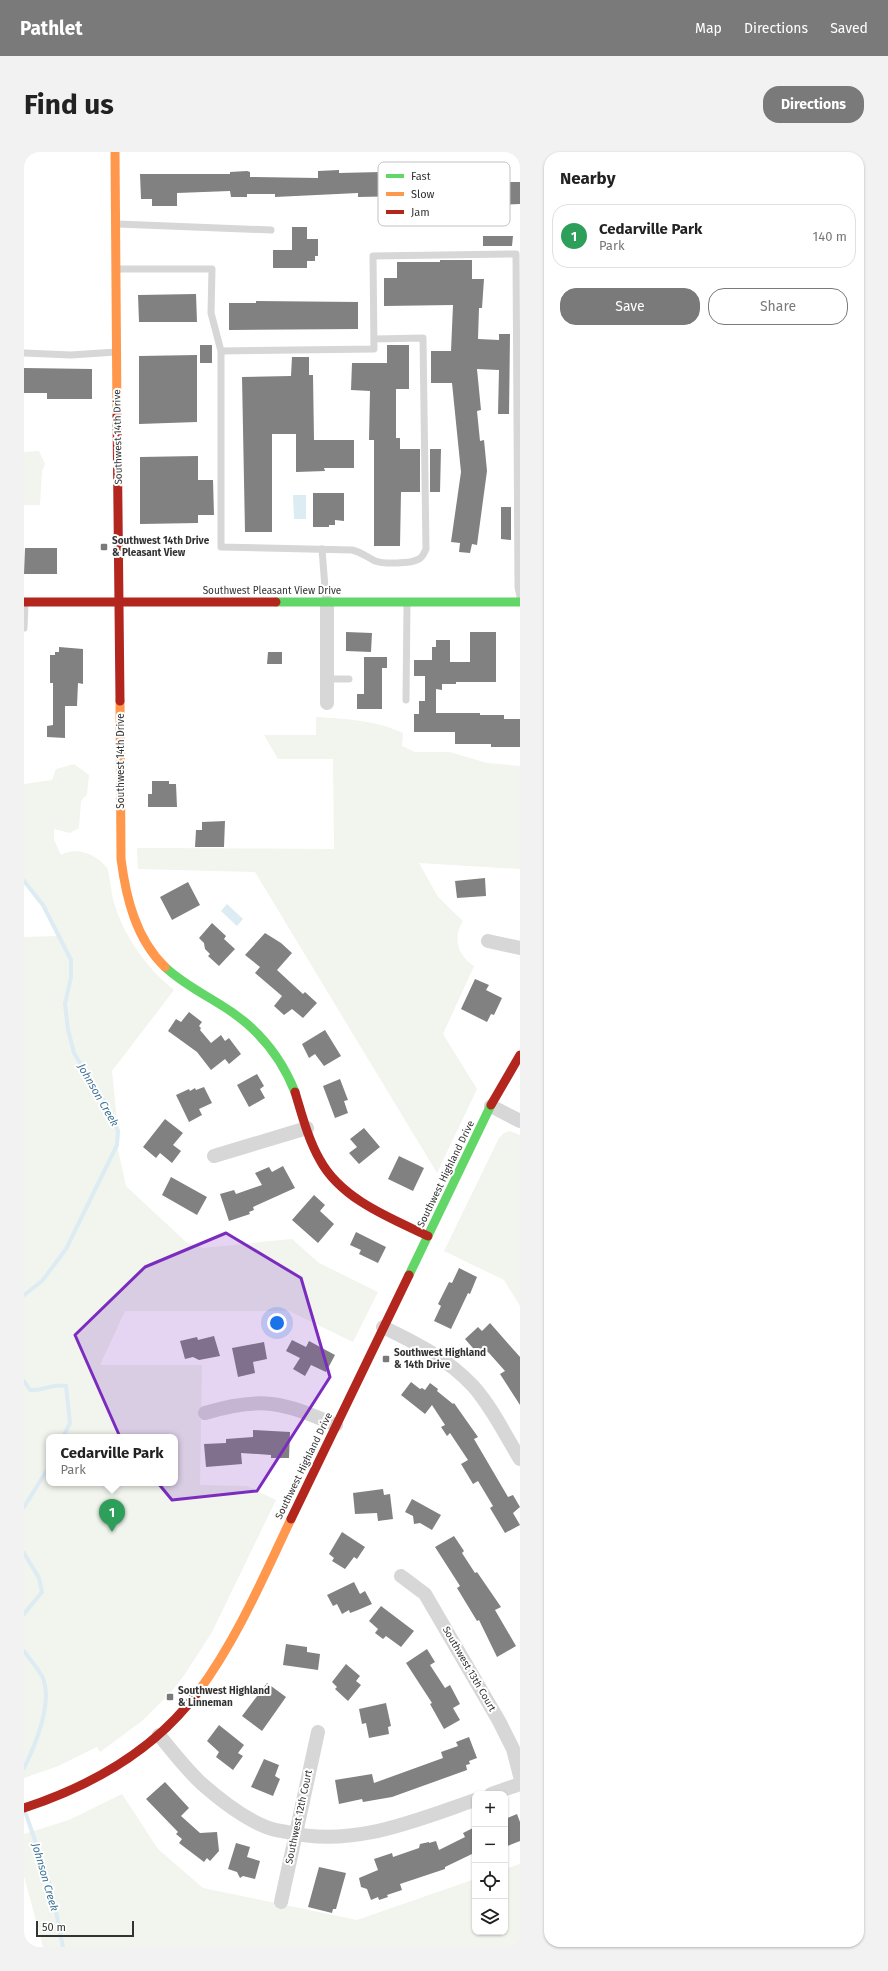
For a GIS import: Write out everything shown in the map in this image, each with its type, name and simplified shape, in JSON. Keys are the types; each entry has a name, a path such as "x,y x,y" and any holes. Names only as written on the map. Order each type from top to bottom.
{"street":[{"name":"Southwest 14th Drive","path":"115,152 121,859 126,900 142,936 161,962 188,986 231,1010 244,1020 268,1044 286,1071 294,1088 313,1146 320,1159 343,1187 356,1199 372,1209 428,1236"},
{"name":"Southwest Pleasant View Drive","path":"24,602 520,602"},
{"path":"327,602 327,703"},
{"path":"488,941 520,948"},
{"name":"Southwest Highland Drive","path":"24,1808 75,1790 97,1778 139,1751 159,1735 204,1686 223,1656 491,1106 520,1055"},
{"path":"491,1106 520,1121"},
{"path":"214,1156 307,1128"},
{"path":"383,1327 427,1349 460,1373 474,1387 488,1406 520,1459"},
{"path":"205,1414 231,1405 264,1403 298,1409 336,1425"},
{"name":"Southwest 13th Court","path":"401,1576 425,1594 499,1721 513,1749 520,1776"},
{"name":"Southwest 12th Court","path":"282,1902 295,1834 318,1732"},
{"path":"159,1735 200,1782 220,1799 266,1827 295,1834 322,1838 360,1835 398,1826 472,1801"},
{"path":"500,1791 520,1784"}],"lane":[{"path":"115,224 272,230"},
{"path":"221,351 374,349 373,256 516,254 518,580 520,597"},
{"path":"116,269 212,268 212,317 221,351 221,547 352,550 361,552 374,560 395,563 419,559 426,549 423,338 374,339"},
{"path":"24,353 71,355 117,352"},
{"path":"322,549 327,602"},
{"path":"24,602 24,628"},
{"path":"406,700 407,602"},
{"path":"327,679 349,679"}],"highlighted area":[{"path":"226,1233 301,1278 330,1377 257,1491 172,1500 120,1437 75,1335 145,1267"}],"shaded area":[{"path":"39,451 45,464 42,471 40,505 24,505 24,452"},
{"path":"293,495 306,495 306,519 294,519"},
{"path":"316,717 361,721 382,725 403,733 402,746 415,752 450,752 487,763 520,766 520,869 419,863 438,897 463,921 458,934 458,946 468,962 474,966 443,1034 477,1089 437,1173 255,872 138,869 137,848 334,849 333,759 278,759 264,735 316,735"},
{"path":"74,764 89,775 87,794 81,801 79,828 70,833 54,829 54,840 61,855 67,852 80,851 92,855 107,868 114,903 130,940 154,972 174,990 112,1071 118,1131 117,1145 126,1186 186,1242 203,1248 292,1239 319,1263 378,1292 353,1342 289,1311 125,1311 100,1365 202,1365 200,1485 247,1486 276,1500 212,1632 185,1674 172,1691 142,1721 100,1752 97,1747 58,1766 24,1778 24,937 58,936 43,905 24,881 24,784 52,780 56,769"},
{"path":"227,904 243,919 237,926 221,911"},
{"path":"510,1131 520,1135 520,1306 504,1280 444,1251 499,1138 504,1133"},
{"path":"122,1794 158,1849 203,1888 357,1920 472,1880 472,1935 508,1935 508,1868 520,1864 520,1947 43,1947 24,1876 24,1834 69,1820"}],"building":[{"path":"339,170 339,173 378,172 378,197 358,197 358,193 275,197 275,194 247,194 247,197 231,197 230,191 177,193 177,206 152,206 152,199 141,199 140,174 230,174 230,172 247,171 250,172 250,177 318,178 318,171"},
{"path":"510,182 520,182 520,204 510,204"},
{"path":"292,227 307,227 307,239 318,239 318,256 315,256 315,261 307,261 307,268 273,268 273,250 292,250"},
{"path":"483,236 513,236 512,246 483,246"},
{"path":"440,260 472,260 472,279 484,279 482,308 479,308 478,339 499,340 499,334 510,334 509,414 498,414 499,370 477,369 481,410 477,411 480,441 484,440 487,471 477,545 472,544 470,553 459,552 460,543 451,542 461,472 452,383 431,383 431,351 451,351 453,305 384,306 384,278 397,278 397,262 440,262"},
{"path":"196,294 197,322 139,322 138,295"},
{"path":"256,301 358,302 358,329 229,330 229,303 256,303"},
{"path":"200,345 212,345 212,363 200,363"},
{"path":"387,345 409,345 409,389 396,389 396,438 400,438 400,449 420,449 420,492 401,492 400,546 374,546 374,440 369,440 370,391 351,390 352,363 387,363"},
{"path":"197,355 197,422 139,424 139,356"},
{"path":"292,357 309,357 309,375 313,375 314,440 354,440 354,468 324,468 325,471 296,472 296,434 272,434 272,532 245,532 242,377 291,376"},
{"path":"24,368 92,369 92,399 47,399 47,393 24,393"},
{"path":"430,449 441,449 440,492 430,492"},
{"path":"198,456 198,480 213,480 214,515 198,515 198,523 140,524 140,457"},
{"path":"313,493 344,493 344,521 335,520 335,525 329,525 329,527 313,527"},
{"path":"501,507 511,507 511,540 501,539"},
{"path":"25,548 57,548 57,574 24,574"},
{"path":"346,632 372,633 371,652 346,651"},
{"path":"470,632 496,632 496,682 456,682 456,684 442,684 442,690 436,689 436,713 480,713 480,715 504,715 504,719 520,719 520,747 491,747 491,744 455,744 455,732 414,732 414,714 419,714 419,701 425,701 425,676 414,676 414,660 432,660 432,647 436,647 436,640 450,640 450,662 470,662"},
{"path":"59,647 83,649 83,684 78,683 77,706 65,706 65,738 47,737 47,726 53,725 53,683 50,683 50,655 55,655 55,652 59,652"},
{"path":"268,652 282,652 282,664 267,664"},
{"path":"364,657 387,657 387,668 382,668 382,709 357,709 357,694 364,694"},
{"path":"152,781 169,781 169,784 176,784 177,807 148,807 148,794 152,794"},
{"path":"225,821 224,847 195,847 196,830 202,830 202,822"},
{"path":"485,878 486,896 457,898 455,881"},
{"path":"188,882 200,905 172,920 160,897"},
{"path":"212,923 226,936 224,939 235,949 219,966 208,956 210,954 205,949 204,943 199,938"},
{"path":"265,933 281,943 292,953 277,970 303,994 305,992 317,1003 303,1018 292,1009 284,1015 274,1006 282,996 255,973 260,967 245,955"},
{"path":"475,979 489,985 486,990 502,998 494,1015 491,1014 487,1022 461,1009"},
{"path":"189,1012 202,1022 199,1026 201,1028 200,1030 211,1043 221,1035 225,1041 229,1038 241,1054 229,1064 225,1059 211,1070 197,1052 168,1031 176,1019 181,1022"},
{"path":"325,1030 341,1056 324,1066 315,1054 309,1058 302,1044"},
{"path":"257,1074 264,1086 260,1089 265,1098 249,1107 237,1085"},
{"path":"340,1079 348,1100 344,1101 348,1113 335,1118 323,1086"},
{"path":"204,1087 212,1103 199,1109 202,1115 189,1122 176,1095 189,1089 190,1091 195,1088 196,1090"},
{"path":"165,1119 183,1133 173,1145 181,1151 172,1163 160,1153 156,1158 143,1147"},
{"path":"364,1128 380,1147 359,1164 349,1153 357,1147 350,1139"},
{"path":"399,1156 424,1168 413,1191 388,1179"},
{"path":"283,1166 295,1188 253,1207 254,1210 249,1212 250,1214 229,1221 220,1194 234,1190 236,1194 262,1185 255,1173 269,1167 272,1172"},
{"path":"171,1177 207,1197 197,1215 162,1195"},
{"path":"314,1195 325,1205 320,1211 334,1224 318,1243 292,1220"},
{"path":"356,1232 386,1247 378,1263 359,1254 361,1250 350,1245"},
{"path":"459,1268 477,1277 470,1294 468,1293 451,1329 434,1321 441,1306 438,1304 449,1282 452,1283"},
{"path":"490,1323 520,1357 520,1405 500,1374 505,1371 489,1353 485,1350 479,1355 465,1339 478,1327 482,1331"},
{"path":"214,1336 220,1356 199,1360 193,1357 185,1359 180,1341 197,1337 198,1340"},
{"path":"292,1340 306,1347 309,1341 335,1355 326,1372 311,1365 305,1376 293,1369 300,1358 286,1351"},
{"path":"264,1342 267,1359 253,1362 255,1373 238,1377 232,1348"},
{"path":"411,1382 420,1389 422,1388 425,1390 430,1383 438,1389 437,1391 453,1404 454,1403 478,1437 474,1439 508,1497 513,1495 520,1507 513,1513 520,1525 505,1533 490,1508 493,1506 478,1481 473,1484 461,1464 468,1460 450,1433 447,1436 441,1427 445,1425 432,1405 425,1414 401,1395"},
{"path":"253,1430 290,1432 289,1458 271,1458 271,1455 241,1453 242,1464 206,1467 204,1444 226,1443 226,1439 253,1437"},
{"path":"383,1489 384,1495 390,1494 393,1519 378,1521 377,1513 355,1514 353,1493"},
{"path":"412,1499 441,1515 432,1530 420,1523 414,1524 413,1516 405,1512"},
{"path":"342,1532 365,1547 357,1559 354,1557 345,1569 332,1561 334,1558 329,1554"},
{"path":"454,1536 464,1551 462,1553 475,1573 477,1572 501,1607 495,1610 516,1646 497,1657 479,1620 477,1621 457,1588 460,1586 435,1547"},
{"path":"354,1582 360,1594 365,1591 372,1604 350,1613 349,1610 342,1614 337,1604 333,1606 327,1595"},
{"path":"381,1606 414,1631 401,1647 386,1636 383,1639 375,1633 378,1629 369,1621"},
{"path":"286,1644 307,1647 307,1652 320,1654 318,1670 283,1665"},
{"path":"427,1649 435,1662 430,1665 445,1688 450,1685 460,1704 453,1708 460,1720 444,1729 430,1704 432,1703 406,1663"},
{"path":"346,1664 360,1676 356,1681 361,1685 348,1701 335,1689 337,1687 332,1682"},
{"path":"267,1683 286,1697 262,1731 242,1716"},
{"path":"386,1703 391,1726 388,1727 389,1734 369,1738 366,1723 362,1724 359,1709"},
{"path":"219,1725 244,1745 238,1753 243,1756 233,1770 216,1757 219,1752 207,1741"},
{"path":"469,1737 477,1758 469,1761 470,1764 466,1765 467,1770 392,1797 363,1802 362,1799 339,1804 335,1780 372,1774 374,1783 443,1758 441,1752 458,1746 456,1742"},
{"path":"264,1759 279,1765 275,1776 280,1779 273,1796 251,1787"},
{"path":"165,1782 189,1808 181,1816 200,1833 217,1832 219,1851 210,1861 207,1858 204,1862 179,1843 182,1839 176,1834 178,1832 146,1799"},
{"path":"517,1814 520,1822 520,1841 508,1846 508,1827 508,1818"},
{"path":"472,1828 472,1854 445,1867 445,1869 400,1884 402,1890 387,1895 388,1897 379,1900 378,1897 371,1900 367,1889 361,1887 359,1878 378,1870 374,1859 392,1853 393,1857 419,1848 420,1844 436,1841 439,1850 465,1837 463,1833"},
{"path":"236,1843 250,1847 247,1857 260,1861 255,1879 243,1876 240,1878 237,1872 228,1869"},
{"path":"319,1867 346,1873 336,1909 333,1909 332,1913 308,1907"}],"waterway":[{"name":"Johnson Creek","path":"24,881 43,905 71,960 71,977 65,1004 68,1030 74,1053 112,1115 118,1131 117,1145 66,1249 42,1281 24,1295"},
{"name":"Johnson Creek","path":"24,1381 30,1390 61,1385 66,1386 70,1423 64,1434"},
{"name":"Johnson Creek","path":"24,1507 46,1472"},
{"name":"Johnson Creek","path":"24,1553 39,1578 42,1592 24,1614"},
{"name":"Johnson Creek","path":"24,1651 42,1676 46,1698 42,1723 38,1736 24,1768"},
{"name":"Johnson Creek","path":"26,1814 52,1891 63,1947"}],"traffic: fast":[{"path":"276,602 520,602"},
{"path":"165,967 185,983 234,1013 256,1032 266,1042 282,1065 295,1092"},
{"path":"409,1275 491,1105"}],"traffic: slow":[{"path":"115,152 117,416"},
{"path":"120,701 121,859 123,874 129,903 140,931 155,956 165,967"},
{"path":"198,1692 212,1672 237,1630 260,1586 291,1519"}],"traffic: jam":[{"path":"117,416 120,701"},
{"path":"24,602 276,602"},
{"path":"491,1105 520,1055"},
{"path":"295,1092 312,1144 329,1174 340,1186 368,1206 428,1236"},
{"path":"291,1519 409,1275"},
{"path":"24,1808 73,1789 120,1764 162,1732 181,1713 198,1692"}],"place":[{"name":"Southwest 14th Drive & Pleasant View","path":"104,547"},
{"name":"Southwest Highland & 14th Drive","path":"386,1359"},
{"name":"Cedarville Park","path":"112,1532"},
{"name":"Southwest Highland & Linneman","path":"170,1697"}]}
